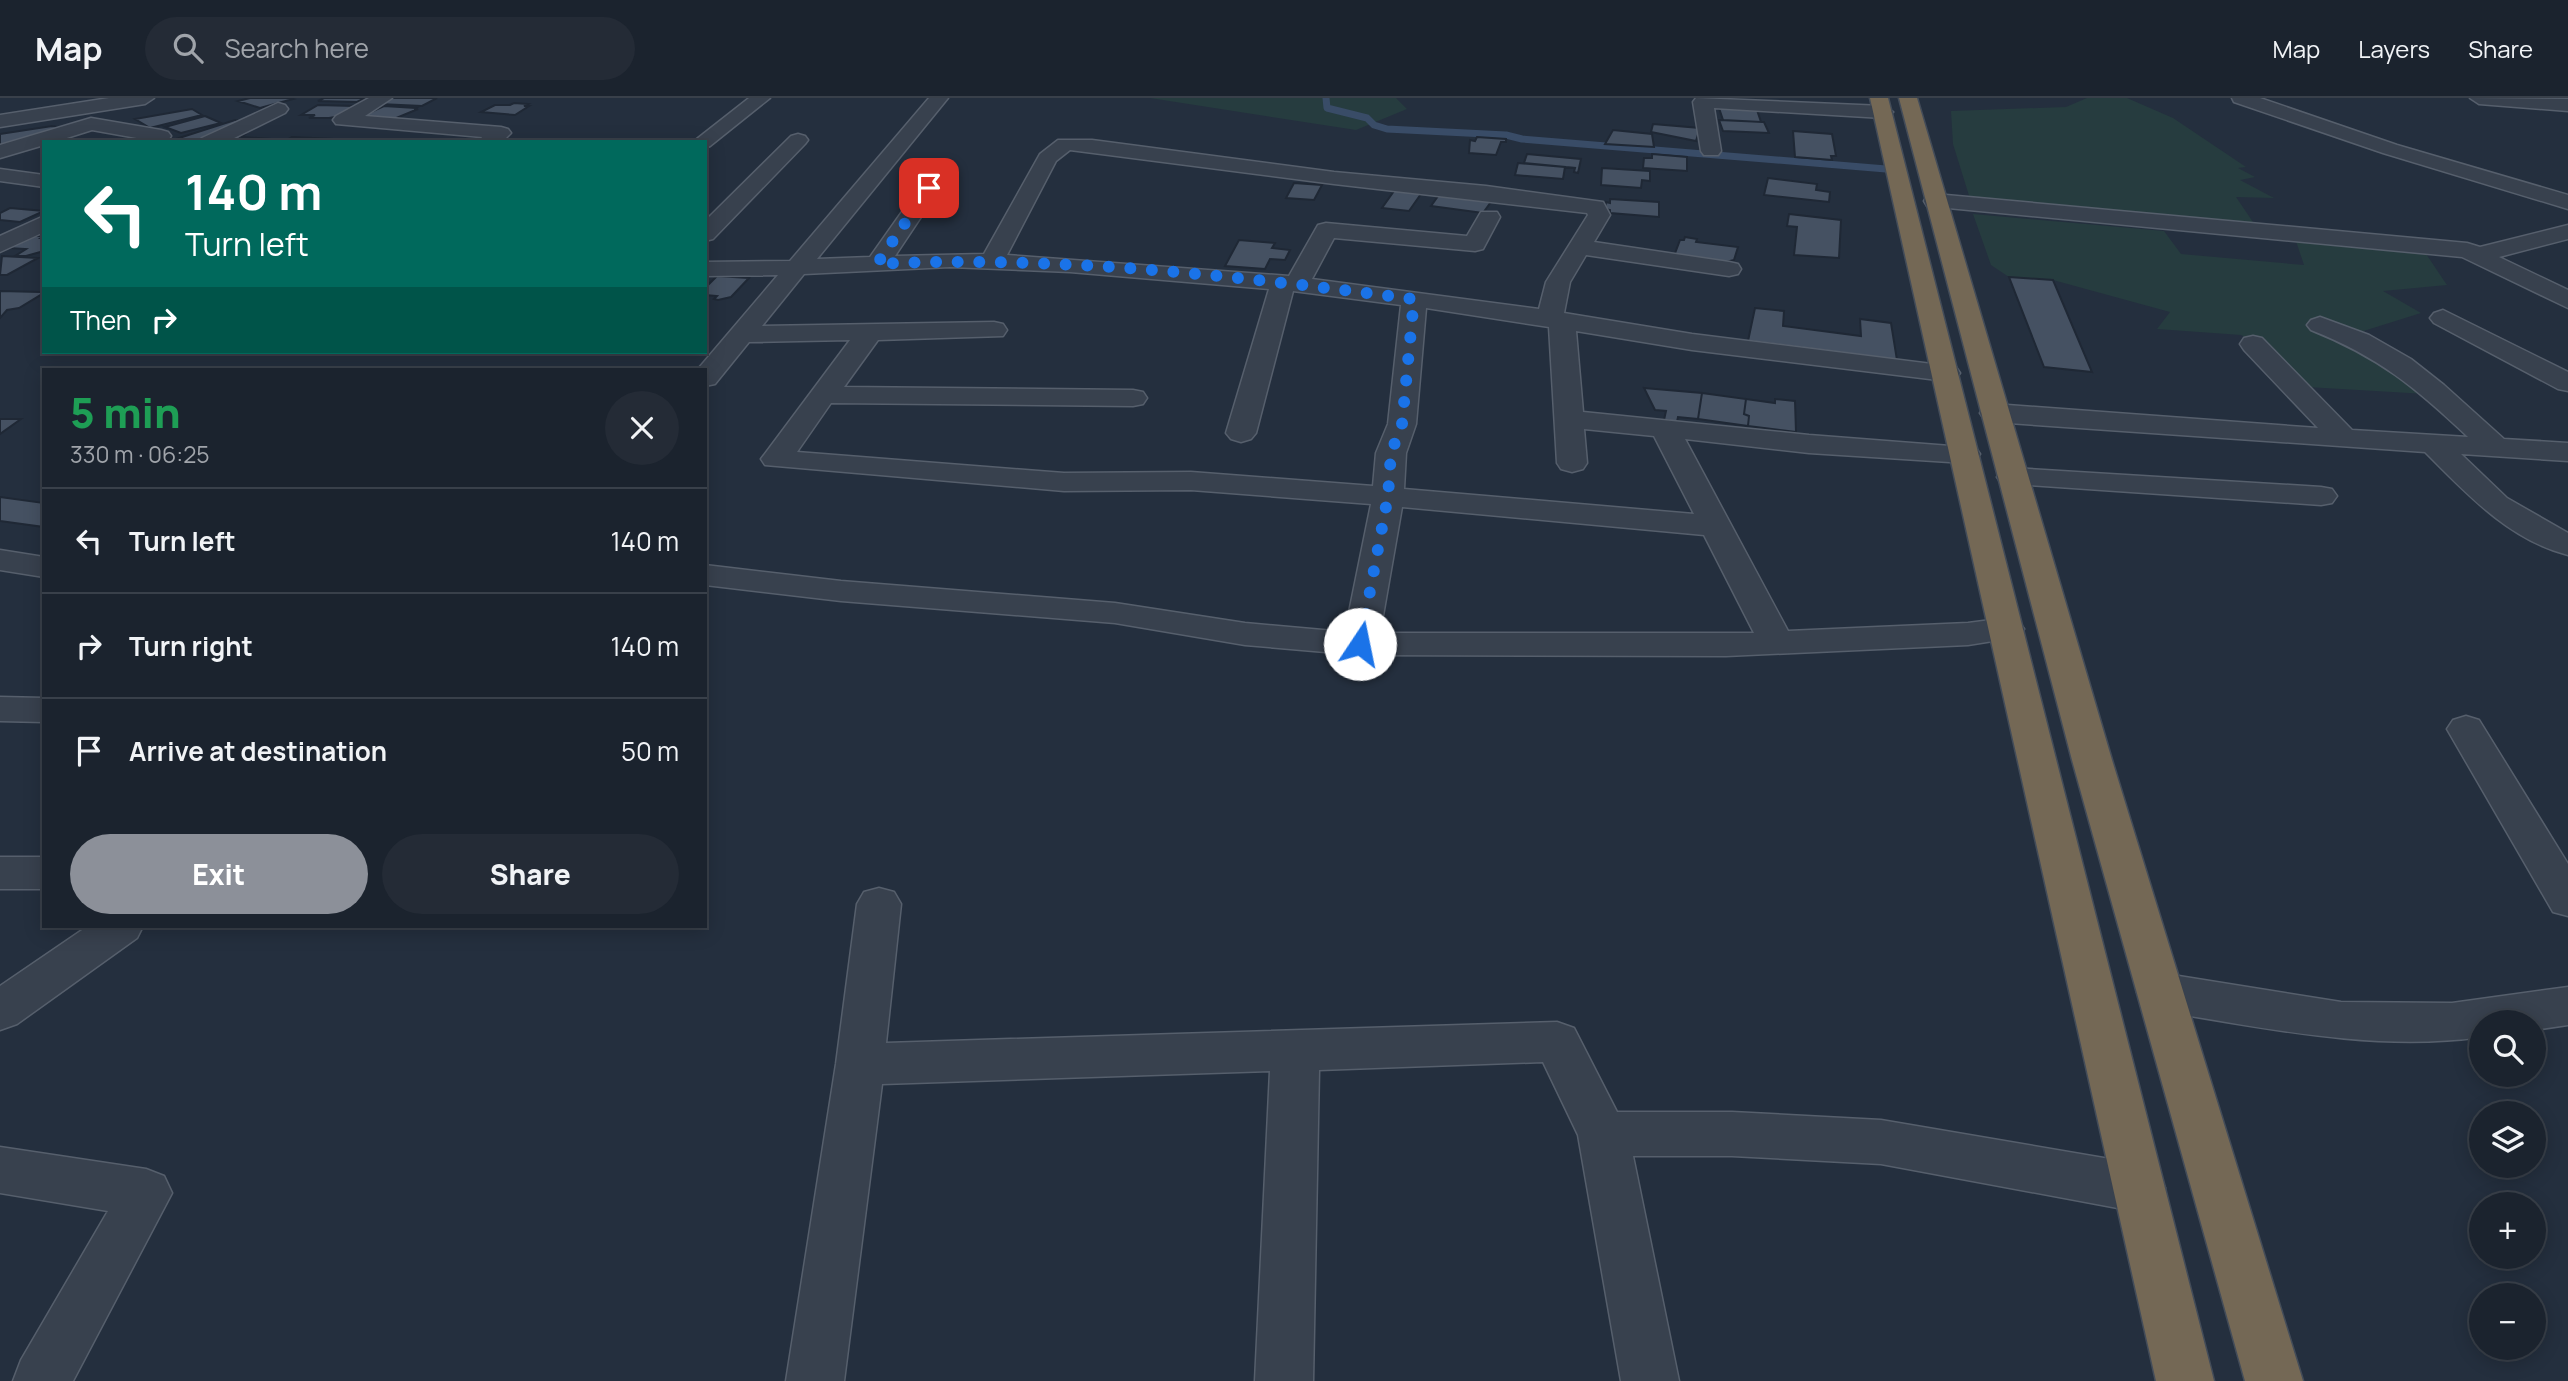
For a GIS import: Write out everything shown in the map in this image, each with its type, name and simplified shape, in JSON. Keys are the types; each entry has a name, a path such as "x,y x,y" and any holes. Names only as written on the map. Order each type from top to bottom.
{"highway":[{"path":"1890,102 1935,201 2012,477 2274,1381"},
{"path":"1890,102 1946,373 2185,1381"}],"street":[{"path":"0,121 145,98"},
{"path":"383,98 344,120 501,133 492,140"},
{"path":"705,140 761,98"},
{"path":"707,376 939,98"},
{"path":"2241,98 2390,149 2568,202"},
{"path":"2482,98 2568,105"},
{"path":"1711,151 1703,102 1890,102"},
{"path":"213,140 278,109"},
{"path":"0,152 91,124 161,136"},
{"path":"707,232 799,140"},
{"path":"992,261 1047,158 1065,144 1595,207 1599,215 1558,282 1556,320 1572,463"},
{"path":"877,264 942,169"},
{"path":"0,176 42,181"},
{"path":"1935,201 2467,250 2568,300"},
{"path":"1241,433 1290,283 1326,230 1475,244 1489,217"},
{"path":"0,227 39,228"},
{"path":"0,244 39,228"},
{"path":"2477,255 2568,232"},
{"path":"1578,247 1729,269"},
{"path":"707,269 796,268 950,260 992,261 1290,283 1414,299 1692,342 1946,373"},
{"path":"1360,644 1388,496 1391,453 1402,424 1414,299"},
{"path":"2443,318 2568,383"},
{"path":"2320,325 2365,343 2394,360 2440,396 2496,448"},
{"path":"741,334 994,330"},
{"path":"870,332 826,395 776,459 1064,482 1191,481 1716,526"},
{"path":"2253,344 2344,439"},
{"path":"826,395 1133,398"},
{"path":"1994,413 2344,439 2568,452"},
{"path":"1569,419 1809,444 1965,454"},
{"path":"1665,428 1776,642"},
{"path":"2433,444 2496,505 2568,545"},
{"path":"2012,477 2321,496"},
{"path":"2520,520 2568,523"},
{"path":"0,560 42,567"},
{"path":"707,575 841,591 1115,613 1245,634 1360,644 1776,642 1968,634 2006,629"},
{"path":"0,709 42,710"},
{"path":"2466,729 2568,900"},
{"path":"0,873 42,873"},
{"path":"815,1381 860,1064 879,904"},
{"path":"0,1011 118,928"},
{"path":"2160,992 2341,1021 2452,1022 2568,1006"},
{"path":"860,1064 1557,1042 1603,1134 1650,1381"},
{"path":"1284,1381 1295,1051"},
{"path":"1603,1134 1732,1134 1881,1142 2138,1188"},
{"path":"0,1170 146,1194 42,1381"}],"green space":[{"path":"1150,98 1396,98 1407,109 1356,130"},
{"path":"2087,98 2127,98 2173,118 2246,167 2238,168 2255,177 2240,180 2274,198 2236,197 2255,225 1971,202 1953,144 1951,111 2066,107"},
{"path":"1973,214 2164,231 2181,254 2304,265 2296,241 2424,251 2447,285 2383,291 2421,313 2354,334 2426,394 2307,387 2271,349 2241,335 2157,329 2170,312 2053,280 2009,277 1991,265"}],"building":[{"path":"250,98 293,99 260,108 238,101"},
{"path":"324,98 365,98 357,102 318,101"},
{"path":"390,98 437,98 422,106 379,104"},
{"path":"514,103 529,106 515,115 481,112 495,105"},
{"path":"318,105 354,106 341,116 309,118 315,115 301,115"},
{"path":"384,106 418,109 394,119 362,116"},
{"path":"1719,108 1757,110 1761,122 1723,120"},
{"path":"192,109 202,115 150,128 135,119"},
{"path":"205,116 221,123 181,133 165,127"},
{"path":"235,120 242,122 204,140 176,139"},
{"path":"1719,120 1764,122 1769,133 1723,131"},
{"path":"1653,124 1700,128 1696,141 1651,132"},
{"path":"52,126 62,128 0,147 0,134"},
{"path":"1613,130 1652,134 1654,147 1605,144"},
{"path":"1793,131 1832,134 1836,156 1831,156 1832,160 1795,157"},
{"path":"237,135 271,139 269,140 226,140"},
{"path":"292,137 336,139 335,140 287,140"},
{"path":"1477,137 1506,139 1506,142 1501,142 1496,155 1469,153 1470,140 1475,141"},
{"path":"1527,154 1581,159 1578,173 1574,172 1575,168 1524,163"},
{"path":"1652,154 1687,157 1687,171 1643,168 1644,158 1652,158"},
{"path":"1518,163 1565,167 1563,179 1515,175"},
{"path":"1602,168 1650,171 1650,181 1642,180 1641,188 1601,185"},
{"path":"1768,178 1817,184 1816,190 1830,192 1829,202 1764,195"},
{"path":"1294,183 1322,185 1314,200 1286,198"},
{"path":"1394,191 1423,191 1409,211 1382,208"},
{"path":"1441,192 1493,199 1483,213 1431,206"},
{"path":"1610,199 1659,202 1659,217 1610,213 1610,210 1605,209 1606,202 1610,203"},
{"path":"10,208 42,211 20,222 0,220 0,213"},
{"path":"1789,214 1841,220 1839,258 1794,255 1797,227 1787,226"},
{"path":"34,236 42,236 42,252 15,256 26,249 8,248"},
{"path":"1685,237 1697,239 1696,242 1738,247 1734,260 1726,262 1674,256 1680,240"},
{"path":"1239,240 1275,243 1272,248 1290,250 1285,260 1270,259 1265,269 1225,266"},
{"path":"2,256 38,258 7,275 0,275"},
{"path":"717,276 749,278 731,297 718,300 714,299 717,296 707,295 707,286"},
{"path":"2009,277 2053,280 2092,372 2044,367"},
{"path":"0,291 42,294 19,308 7,310 0,318"},
{"path":"1755,308 1784,311 1783,326 1861,336 1860,319 1891,323 1897,360 1748,341"},
{"path":"1644,388 1702,393 1698,419 1678,417 1677,422 1664,420 1666,411 1655,410"},
{"path":"1702,393 1746,399 1744,414 1749,416 1748,426 1698,419"},
{"path":"1746,399 1775,403 1775,399 1795,401 1796,432 1748,426 1749,416 1744,414"},
{"path":"0,419 21,419 0,434"},
{"path":"0,497 42,503 42,527 0,521"}],"waterway":[{"path":"1326,98 1327,108 1367,118 1374,125 1387,129 1506,135 1522,139 1886,169"}],"route":[{"path":"929,188 877,264 950,260 1070,265 1297,284 1414,299 1402,424 1391,453 1388,496 1360,644"}]}
